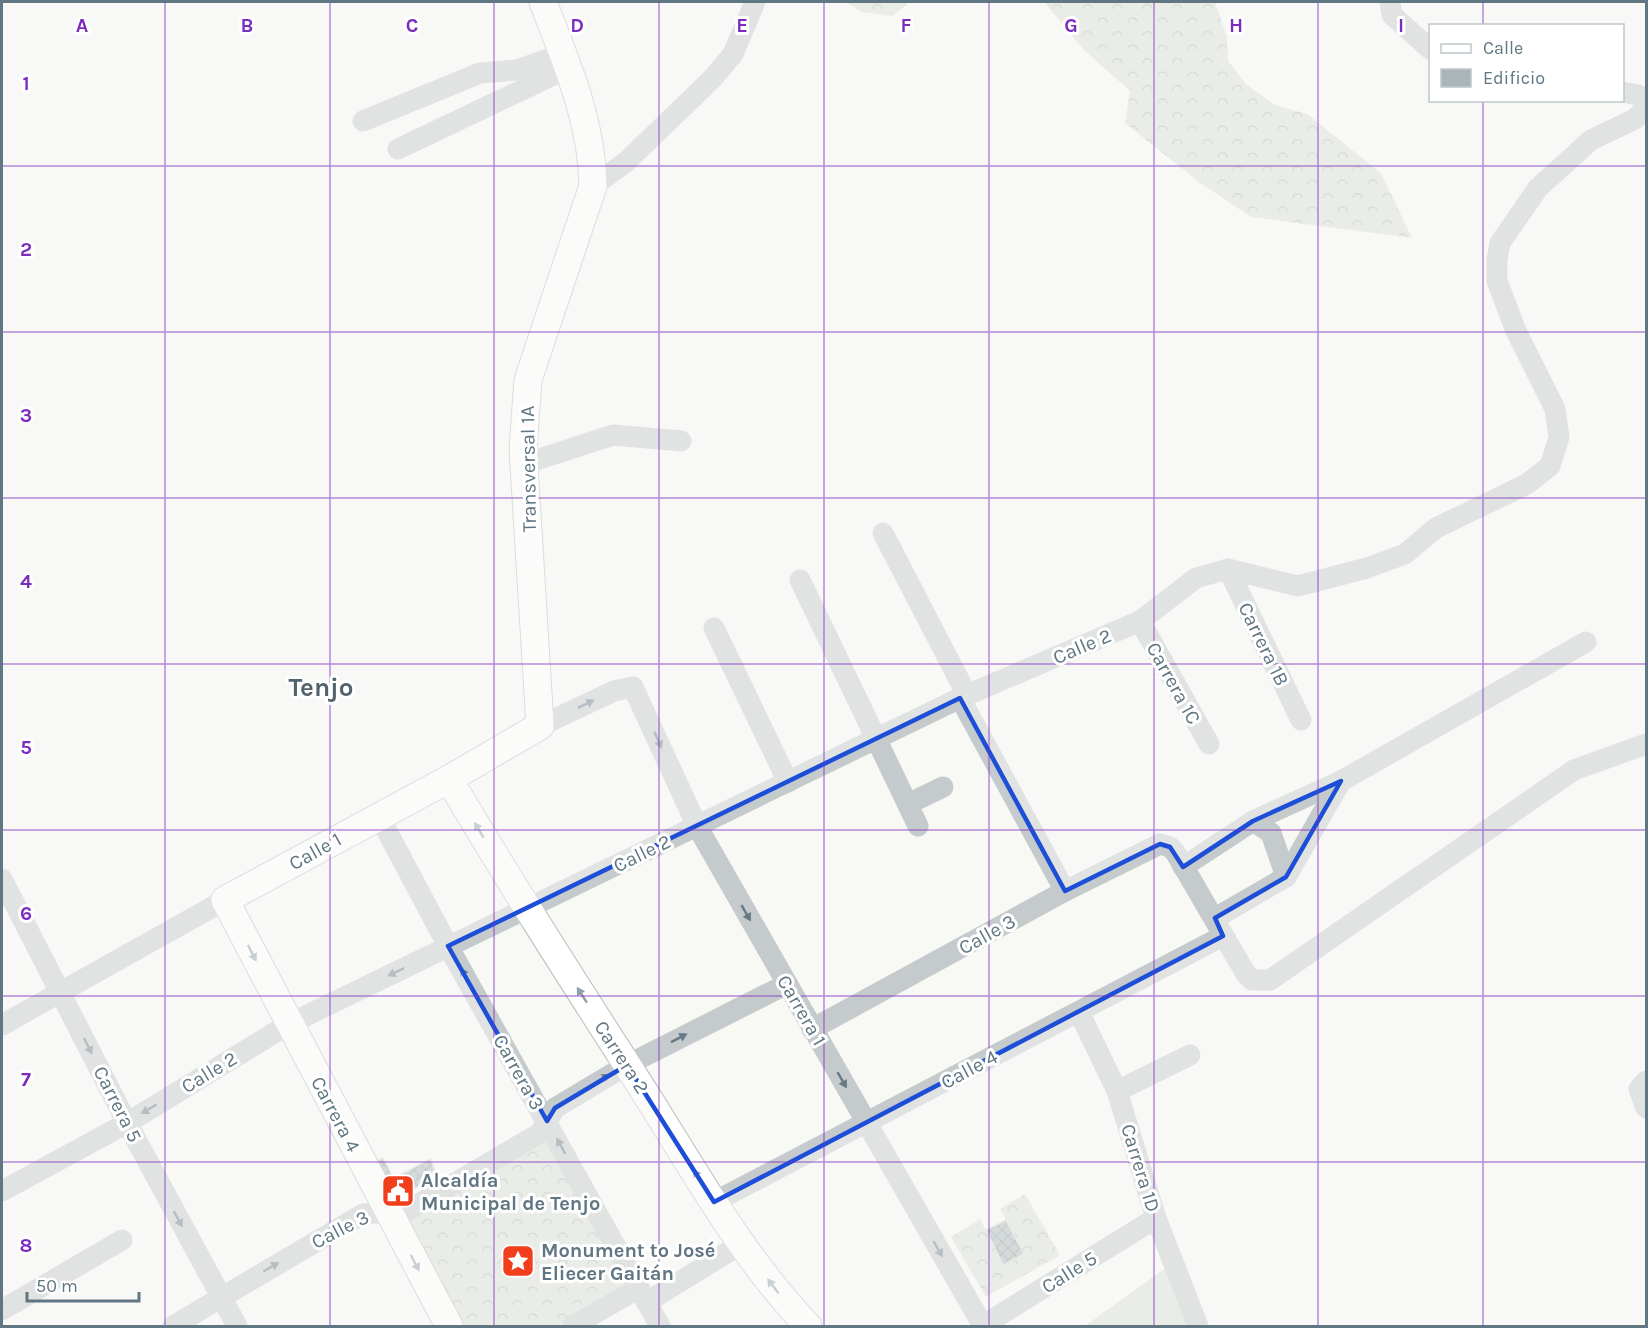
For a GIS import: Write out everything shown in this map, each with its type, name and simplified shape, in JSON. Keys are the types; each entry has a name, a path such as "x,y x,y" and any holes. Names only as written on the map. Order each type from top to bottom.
{"main road":[{"path":"543,2 588,132 593,186"},
{"name":"Transversal 1A","path":"540,726 524,464 524,413 528,380 593,186"},
{"name":"Calle 1","path":"225,900 449,780 540,726"},
{"name":"Carrera 2","path":"449,780 526,909 741,1244 784,1302 808,1326"},
{"name":"Carrera 4","path":"225,900 288,1024 449,1326"}],"street":[{"path":"593,186 626,162 712,79 734,54 755,2"},
{"path":"1390,2 1392,15 1429,47"},
{"path":"363,121 480,73 517,70 565,61"},
{"path":"398,149 565,61"},
{"name":"Calle 2","path":"2,1191 127,1123 288,1024 964,696 1140,621 1196,578 1227,569 1298,586 1367,568 1405,554 1436,528 1527,484 1550,466 1559,437 1555,410 1516,330 1497,281 1500,243 1538,188 1591,140 1635,119 1644,110 1646,101 1638,95 1624,92"},
{"path":"524,464 613,435 681,441"},
{"path":"883,533 1065,891"},
{"name":"Carrera 1B","path":"1227,569 1301,720"},
{"path":"800,580 918,826"},
{"name":"Carrera 1C","path":"1140,621 1209,744"},
{"path":"714,628 788,782"},
{"path":"1586,642 1341,781 1253,821 1184,867 1219,927 1252,980 1276,978 1574,770 1647,744"},
{"name":"Calle 1","path":"540,726 615,691 633,687"},
{"name":"Carrera 1","path":"633,687 696,826 982,1326"},
{"path":"1286,877 1341,781"},
{"path":"908,804 943,787"},
{"name":"Carrera 3","path":"380,816 448,946 660,1326"},
{"path":"1253,821 1271,832 1286,877"},
{"name":"Calle 3","path":"813,1029 1065,891 1155,845 1164,844 1175,852 1184,867"},
{"name":"Calle 4","path":"714,1202 1079,1012 1219,927 1286,877"},
{"name":"Carrera 5","path":"2,879 127,1123 237,1326"},
{"name":"Calle 1","path":"2,1025 62,994 225,900"},
{"name":"Calle 3","path":"172,1326 363,1214 407,1211 540,1133 555,1108 627,1065 787,984"},
{"name":"Carrera 1D","path":"1079,1012 1117,1091 1156,1218 1198,1326"},
{"path":"1117,1091 1190,1055"},
{"path":"1647,1081 1639,1089 1647,1108"},
{"name":"Calle 5","path":"982,1326 1156,1218"},
{"path":"2,1310 122,1240"},
{"path":"573,1326 643,1295 741,1244"}],"highlighted area":[{"path":"960,698 1065,891 1160,844 1170,847 1183,867 1253,821 1341,781 1286,877 1215,918 1223,936 714,1202 627,1065 555,1108 547,1121 448,946"}],"green space":[{"path":"846,2 909,2 893,16 862,12"},
{"path":"1044,2 1215,2 1227,37 1228,61 1247,85 1275,105 1307,114 1381,173 1412,238 1251,217 1199,182 1125,123 1130,91 1084,50"},
{"path":"547,1141 628,1288 559,1326 463,1326 405,1221"},
{"path":"1025,1194 1060,1255 986,1297 951,1237 980,1219 1003,1264 1024,1254 1000,1209"},
{"path":"1167,1267 1190,1326 1086,1325"}],"building":[{"name":"Alcaldía Municipal de Tenjo","path":"383,1158 394,1178 430,1159 437,1175 392,1203 370,1165"},
{"path":"1006,1220 1024,1254 1003,1265 986,1230"}],"place":[{"name":"Alcaldía Municipal de Tenjo","path":"398,1191"},
{"name":"Monument to José Eliecer Gaitán","path":"518,1261"}],"district":[{"name":"Tenjo","path":"321,687"}]}
